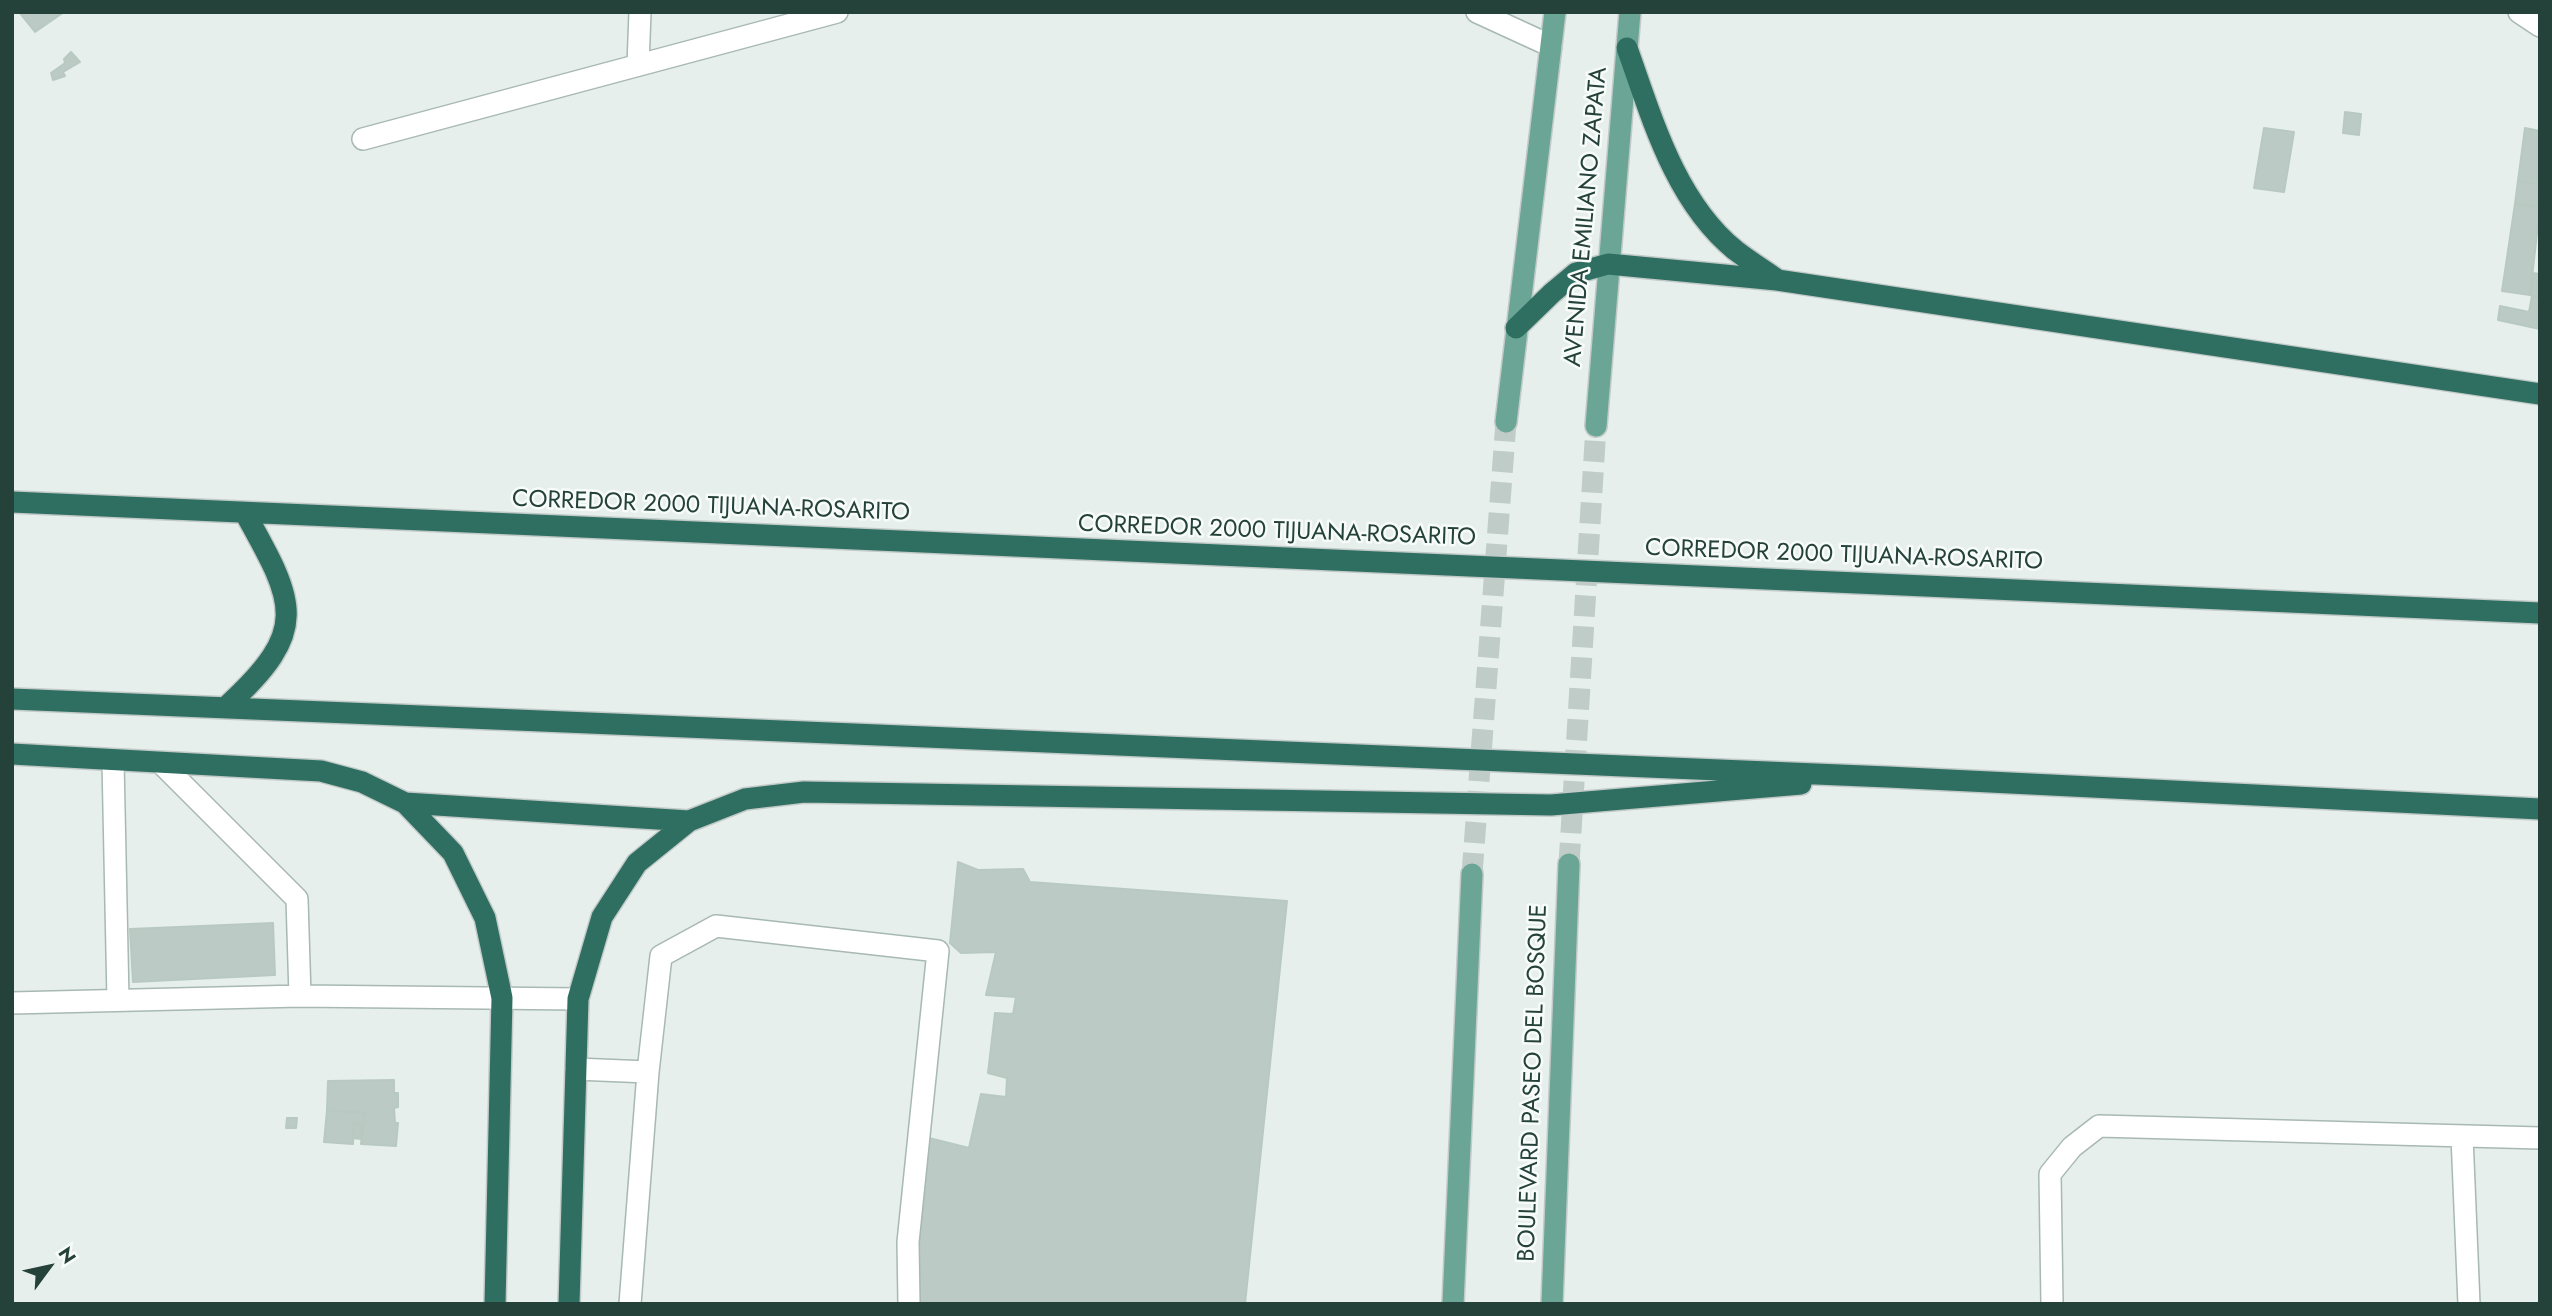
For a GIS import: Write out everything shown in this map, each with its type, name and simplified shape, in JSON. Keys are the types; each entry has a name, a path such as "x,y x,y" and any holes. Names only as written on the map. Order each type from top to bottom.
{"highway":[{"path":"1627,48 1657,134 1681,183 1704,218 1734,249 1777,280"},
{"path":"1517,328 1552,293 1576,274 1608,264 1777,280 2540,394"},
{"name":"CORREDOR 2000 TIJUANA-ROSARITO","path":"12,502 2540,613"},
{"path":"227,706 257,678 280,646 286,623 285,591 245,513"},
{"path":"12,699 1888,777 2540,809"},
{"path":"12,754 321,771 362,782 405,803 453,853 485,918 502,998 495,1304"},
{"path":"569,1304 578,999 601,917 637,863 689,821 745,799 804,792 1551,805 1888,777"},
{"path":"405,803 689,821"}],"main road":[{"name":"AVENIDA EMILIANO ZAPATA","path":"1506,422 1555,12"},
{"name":"AVENIDA EMILIANO ZAPATA","path":"1596,426 1630,12"},
{"name":"BOULEVARD PASEO DEL BOSQUE","path":"1552,1304 1569,864"},
{"path":"1453,1304 1472,874"}],"street":[{"path":"638,65 640,12"},
{"path":"363,139 837,12"},
{"path":"1477,12 1551,46"},
{"path":"2519,12 2540,26"},
{"path":"113,761 118,1000"},
{"path":"162,764 298,899 300,996"},
{"path":"630,1304 648,1072 661,956 716,926 938,951 908,1242 909,1304"},
{"path":"12,1003 300,996 578,999"},
{"path":"576,1069 648,1072"},
{"path":"2052,1304 2050,1174 2072,1147 2099,1126 2540,1138"},
{"path":"2462,1136 2469,1304"}],"building":[{"path":"19,12 64,12 35,32"},
{"path":"71,52 80,62 63,72 65,76 53,80 51,73 65,63 64,59"},
{"path":"2345,112 2361,114 2359,135 2343,133"},
{"path":"2264,128 2294,132 2284,192 2254,188"},
{"path":"2525,128 2540,131 2540,184 2518,181"},
{"path":"2518,181 2540,184 2538,207 2515,204"},
{"path":"2515,204 2540,207 2530,295 2502,291"},
{"path":"2533,273 2540,274 2540,298 2530,295"},
{"path":"2532,296 2540,298 2540,329 2498,320 2500,306 2529,312"},
{"path":"958,862 978,870 1023,869 1030,882 1287,901 1245,1304 914,1304 929,1138 969,1148 981,1094 1006,1097 1007,1078 988,1073 995,1013 1013,1014 1016,997 986,995 996,952 961,953 950,943"},
{"path":"273,923 275,975 133,982 130,929"},
{"path":"394,1080 394,1093 398,1093 398,1107 394,1108 395,1123 398,1123 396,1146 361,1144 365,1113 327,1110 328,1081"},
{"path":"327,1110 365,1113 364,1124 354,1124 353,1144 324,1142"},
{"path":"287,1118 297,1118 296,1128 286,1128"},
{"path":"354,1124 362,1124 361,1139 353,1138"}],"tunnel":[{"path":"1472,874 1506,422"},
{"path":"1569,864 1596,426"}]}
